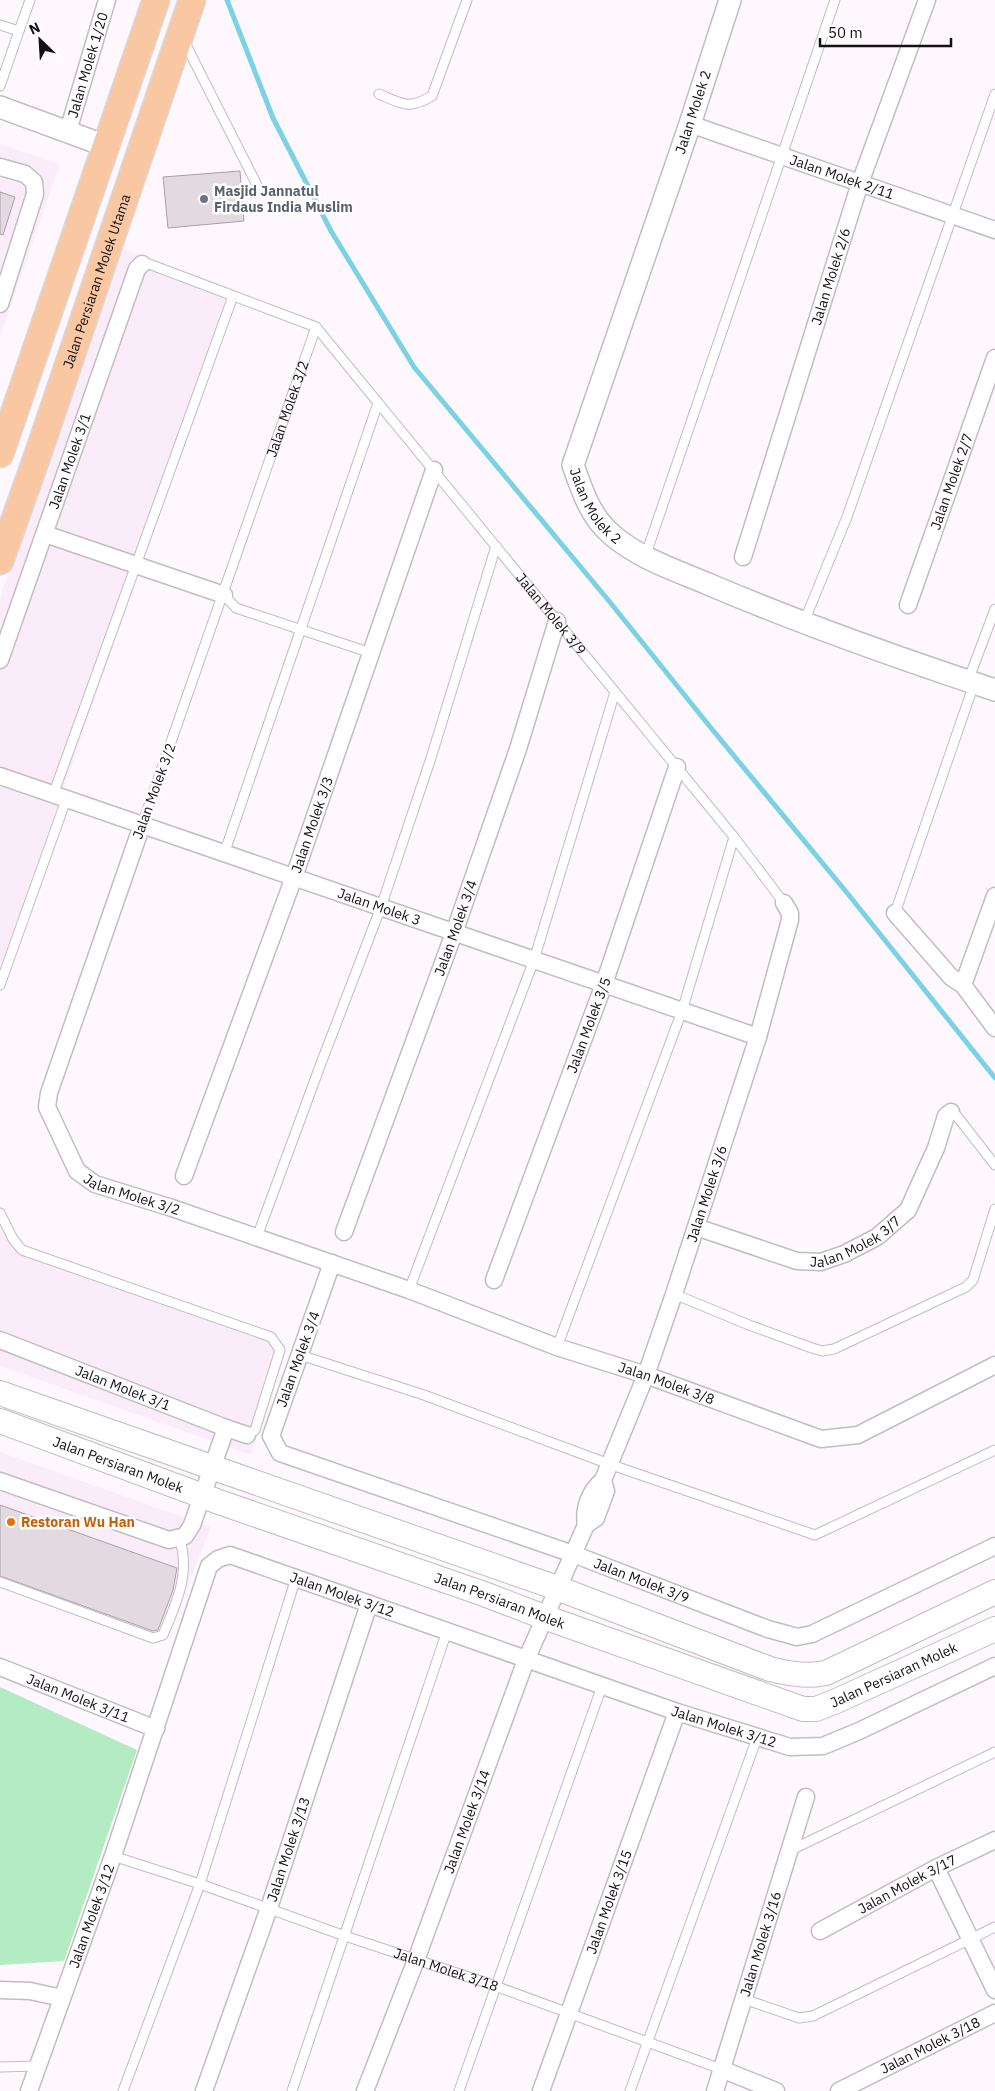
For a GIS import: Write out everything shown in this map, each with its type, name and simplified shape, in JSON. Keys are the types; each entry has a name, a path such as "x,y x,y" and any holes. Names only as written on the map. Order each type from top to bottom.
{"main road":[{"path":"0,454 156,0"},
{"name":"Jalan Persiaran Molek Utama","path":"0,561 192,0"},
{"name":"Jalan Persiaran Molek","path":"0,1393 557,1588 770,1669 812,1676 826,1673 995,1592"},
{"name":"Jalan Persiaran Molek","path":"0,1421 203,1496 484,1594 790,1706 816,1709 995,1629"}],"street":[{"name":"Jalan Molek 1/20","path":"68,131 107,0"},
{"name":"Jalan Molek 2","path":"730,0 690,124 573,465 586,502 610,534 645,557 732,594 888,655 995,690"},
{"name":"Jalan Molek 2/6","path":"743,558 860,183 927,0"},
{"path":"0,107 106,146"},
{"name":"Jalan Molek 2/11","path":"690,124 995,230"},
{"path":"0,167 25,174 34,182 35,194 0,304"},
{"name":"Jalan Molek 3/1","path":"0,660 137,268 142,264"},
{"name":"Jalan Molek 2/7","path":"908,605 995,358"},
{"name":"Jalan Molek 3/3","path":"184,1176 294,877 434,470"},
{"path":"45,534 224,596"},
{"name":"Jalan Molek 3/4","path":"344,1232 454,933 518,749 557,621"},
{"name":"Jalan Molek 3/5","path":"494,1280 604,984 676,767"},
{"name":"Jalan Molek 3","path":"0,776 758,1037"},
{"name":"Jalan Molek 3/2","path":"142,825 52,1084 47,1108 77,1171 95,1184 172,1208 332,1263"},
{"path":"963,985 995,896"},
{"name":"Jalan Molek 3/6","path":"573,1554 586,1525 596,1518 606,1492 603,1480 646,1375 758,1037 790,920 790,913 784,903"},
{"path":"895,912 951,977 963,985 995,1028"},
{"name":"Jalan Molek 3/7","path":"696,1227 796,1261 821,1262 844,1254 877,1237 908,1210 936,1148 946,1116 951,1112"},
{"name":"Jalan Molek 3/4","path":"280,1453 271,1436 332,1263"},
{"name":"Jalan Molek 3/8","path":"332,1263 557,1346 646,1375 821,1439 858,1435 995,1365"},
{"name":"Jalan Molek 3/1","path":"0,1340 247,1435"},
{"path":"0,1481 170,1540 185,1536 192,1525 226,1428"},
{"name":"Jalan Molek 3/9","path":"280,1453 573,1554 768,1629 797,1637 812,1634 995,1546"},
{"name":"Jalan Molek 3/14","path":"365,2091 416,1960 526,1660 573,1554"},
{"name":"Jalan Molek 3/12","path":"29,2091 36,2066 113,1856 209,1566 218,1559 230,1555 677,1712 790,1747 823,1746 859,1731 995,1666"},
{"name":"Jalan Molek 3/13","path":"204,2091 269,1908 369,1604"},
{"name":"Jalan Molek 3/11","path":"0,1667 156,1729"},
{"name":"Jalan Molek 3/15","path":"541,2091 677,1712"},
{"name":"Jalan Molek 3/16","path":"715,2091 806,1796"},
{"name":"Jalan Molek 3/17","path":"820,1931 936,1868 995,1840"},
{"path":"936,1868 995,1990"},
{"path":"0,1990 30,1991 62,1998"},
{"name":"Jalan Molek 3/18","path":"838,2091 995,2013"},
{"name":"Jalan Molek 3/18","path":"722,2069 776,2091"}],"lane":[{"path":"0,86 30,0"},
{"path":"379,94 407,106 419,104 432,96 467,0"},
{"path":"645,557 835,0"},
{"path":"0,25 19,31"},
{"path":"180,34 260,190"},
{"path":"804,622 847,517 995,94"},
{"path":"142,264 149,264 316,327"},
{"path":"0,985 134,565 233,296"},
{"name":"Jalan Molek 3/9","path":"316,327 734,837 784,903"},
{"name":"Jalan Molek 3/2","path":"142,825 224,596 316,327"},
{"path":"224,854 378,403"},
{"path":"257,1237 381,907 431,758 496,546"},
{"path":"224,596 236,608 370,653"},
{"path":"895,912 995,609"},
{"path":"409,1290 534,960 615,692"},
{"path":"557,1346 682,1011 734,837"},
{"path":"951,1112 956,1114 995,1165"},
{"path":"674,1294 749,1325 812,1348 822,1351 834,1349 966,1288 973,1280 995,1209"},
{"path":"0,1213 13,1239 22,1250 271,1337 280,1350 255,1430 247,1435"},
{"path":"300,1355 424,1395 609,1464 815,1535 995,1450"},
{"path":"0,1582 157,1638 163,1634 173,1611 185,1568 185,1558 180,1537"},
{"path":"123,2091 200,1884 296,1578"},
{"path":"292,2091 447,1631"},
{"path":"459,2091 602,1686"},
{"path":"630,2091 757,1738"},
{"path":"788,1851 995,1752"},
{"name":"Jalan Molek 3/18","path":"113,1856 200,1884 345,1936 495,1986 722,2069"},
{"path":"744,1999 800,2018 813,2016 995,1928"},
{"path":"0,2067 36,2066"}],"shaded area":[{"path":"0,144 60,164 0,337"},
{"path":"123,249 237,290 0,972 0,597"},
{"path":"0,1207 21,1248 286,1345 251,1455 0,1366"},
{"path":"0,1452 211,1527 166,1641 0,1587"}],"green space":[{"path":"0,1687 137,1750 64,1961 0,1965"}],"building":[{"name":"Masjid Jannatul Firdaus India Muslim","path":"240,171 244,221 168,228 163,177"},
{"path":"0,192 15,197 3,235 0,234"},
{"path":"0,1505 177,1568 173,1590 158,1630 153,1631 0,1576"}],"waterway":[{"path":"227,0 273,118 331,231 414,367 609,601 995,1078"}],"place":[{"name":"Masjid Jannatul Firdaus India Muslim","path":"204,199"},
{"name":"Restoran Wu Han","path":"11,1522"}]}
